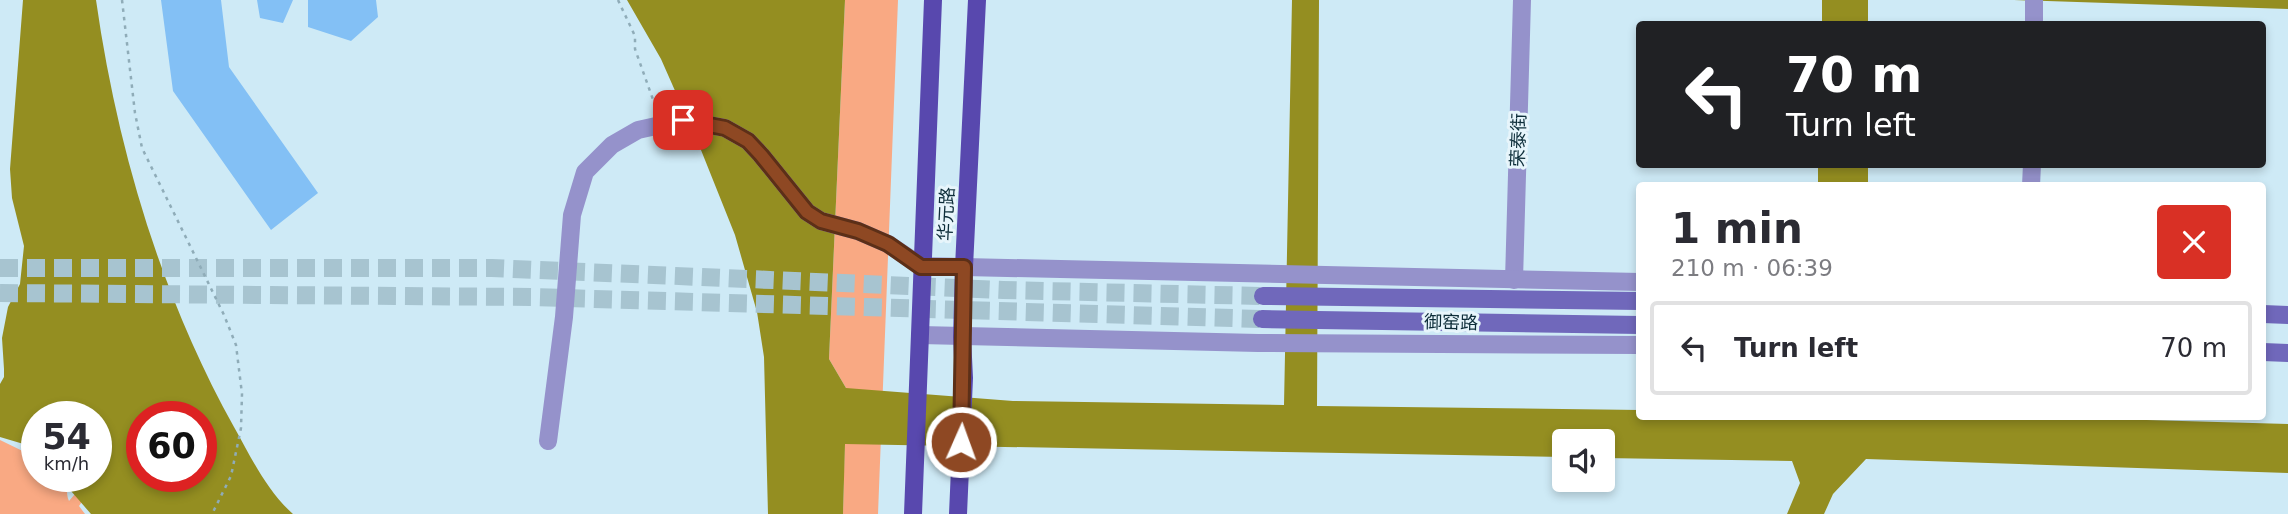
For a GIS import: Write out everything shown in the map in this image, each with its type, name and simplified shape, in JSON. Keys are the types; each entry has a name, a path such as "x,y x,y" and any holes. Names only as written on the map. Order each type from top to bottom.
{"main road":[{"name":"华元路","path":"913,514 933,0"},
{"name":"华元路","path":"958,514 964,378 964,267 976,0"},
{"name":"御窑路","path":"1263,296 1636,301"},
{"path":"2266,314 2288,315"},
{"name":"御窑路","path":"1262,319 1636,325"},
{"path":"2266,352 2288,353"}],"street":[{"name":"荣泰街","path":"1514,280 1522,4"},
{"path":"548,441 564,317 572,215 585,172 612,145 638,130 683,120 725,128 748,141 807,212 821,221 858,231 888,244 921,267 1636,282"},
{"path":"920,335 1272,343 1636,345"}],"path":[{"path":"122,0 135,113 142,148 236,345 242,385 241,428 231,476 212,514"},
{"path":"618,0 635,36 635,50 663,124"}],"shaded area":[{"path":"23,0 96,0 116,111 146,220 164,273 208,377 234,427 267,484 293,514 91,514 72,492 112,492 112,401 21,401 21,443 0,437 0,384 4,377 2,338 8,307 20,284 24,246 12,198 10,169"},
{"path":"627,0 845,0 829,359 846,388 1013,401 1284,405 1292,0 1319,0 1317,406 1636,410 1636,420 2145,420 2288,424 2288,473 1866,459 1833,494 1824,514 1787,514 1800,483 1792,461 1615,458 1615,429 1552,429 1552,457 845,444 843,514 768,514 764,357 757,312 735,235 661,59"},
{"path":"845,0 898,0 878,514 843,514 846,388 829,359"},
{"path":"1822,0 1868,0 1868,21 1822,21"},
{"path":"2014,0 2288,0 2288,9"},
{"path":"1818,168 1868,168 1868,182 1818,182"},
{"path":"0,440 21,450 21,492 67,492 69,501 77,492 88,493 79,506 85,514 0,514"}],"building":[{"path":"161,0 221,0 229,67 318,193 271,230 173,91"},
{"path":"257,0 293,0 283,23 260,18"},
{"path":"308,0 376,0 378,17 351,41 308,27"}],"tunnel":[{"path":"0,268 492,268 1003,290 1263,296"},
{"path":"0,293 531,297 1262,319"}],"route":[{"path":"683,120 725,128 748,141 807,212 821,221 858,231 888,244 921,267 964,267 961,442"}]}
